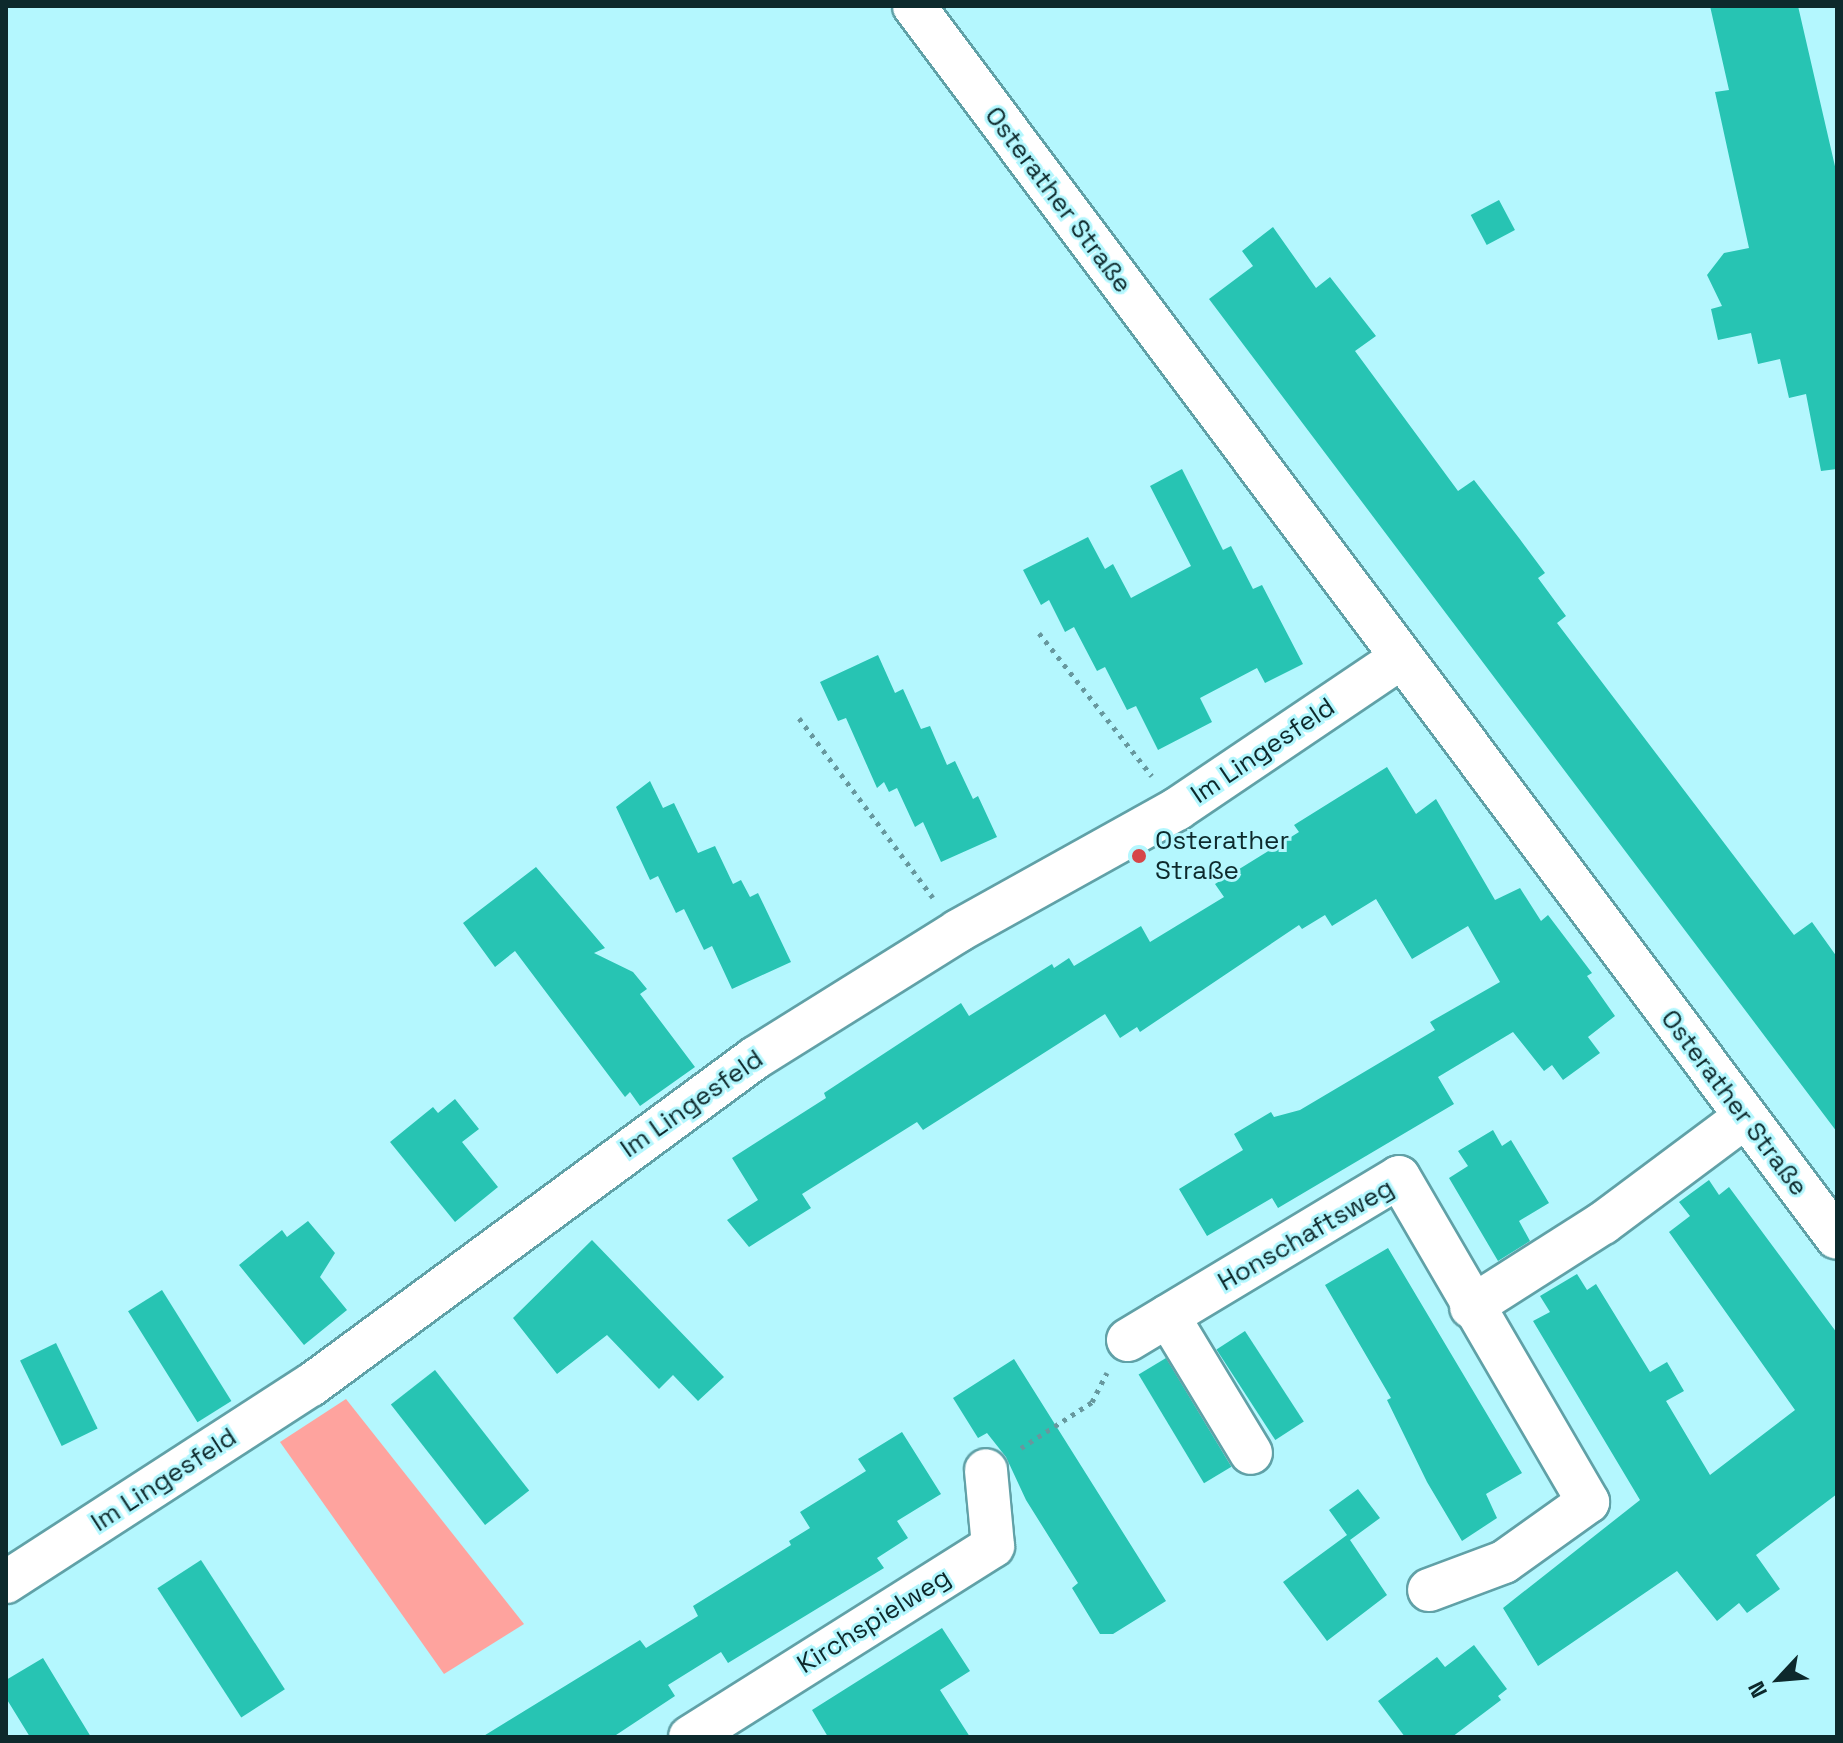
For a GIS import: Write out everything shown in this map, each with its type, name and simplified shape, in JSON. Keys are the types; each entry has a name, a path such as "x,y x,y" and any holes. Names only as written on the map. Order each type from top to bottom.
{"street":[{"name":"Osterather Straße","path":"914,6 1399,659 1837,1238"},
{"name":"Im Lingesfeld","path":"6,1582 311,1385 755,1058 958,931 1177,809 1399,659"},
{"path":"1471,1307 1603,1223 1745,1117"},
{"name":"Honschaftsweg","path":"1128,1340 1399,1177 1471,1307 1588,1502 1504,1562 1429,1590"},
{"path":"1168,1316 1251,1453"},
{"name":"Kirchspielweg","path":"690,1737 993,1546 986,1470"}],"path":[{"path":"1039,633 1177,809"},
{"path":"799,718 958,931"},
{"path":"986,1470 1092,1402 1113,1354 1128,1340"}],"shaded area":[{"path":"346,1399 524,1624 444,1674 280,1442"}],"building":[{"path":"1710,6 1798,6 1837,175 1837,469 1821,471 1806,394 1789,398 1780,359 1758,364 1751,333 1718,340 1711,309 1722,306 1707,275 1724,253 1749,248 1715,92 1729,90"},
{"path":"1499,200 1515,230 1487,245 1471,215"},
{"path":"1273,227 1316,288 1330,277 1376,336 1355,351 1458,491 1474,480 1519,538 1545,573 1538,578 1566,616 1557,623 1794,935 1812,922 1837,957 1837,1132 1209,299 1253,266 1242,251"},
{"path":"1182,469 1223,550 1231,546 1253,589 1262,585 1303,664 1265,683 1257,668 1200,698 1212,722 1158,750 1136,706 1127,710 1105,667 1097,671 1074,627 1065,632 1049,600 1041,605 1023,570 1088,537 1105,569 1113,564 1131,598 1191,566 1150,486"},
{"path":"878,655 895,693 903,689 921,729 930,726 947,765 955,761 973,799 978,796 997,837 941,862 923,822 915,827 897,788 889,792 884,782 877,788 846,718 838,721 820,682"},
{"path":"1387,767 1416,814 1436,799 1495,900 1520,888 1541,921 1548,915 1592,973 1587,976 1615,1016 1588,1037 1600,1053 1563,1080 1552,1065 1544,1071 1513,1032 1438,1077 1454,1104 1278,1208 1272,1198 1207,1236 1179,1189 1243,1150 1234,1134 1271,1112 1274,1117 1300,1110 1435,1030 1430,1022 1500,982 1468,926 1412,959 1376,899 1332,926 1325,915 1302,929 1299,925 1140,1032 1137,1027 1120,1038 1105,1014 923,1130 917,1122 802,1194 811,1208 749,1247 727,1220 758,1200 732,1158 826,1098 824,1093 961,1003 969,1016 1052,964 1054,968 1069,958 1074,966 1141,926 1150,942 1224,897 1215,884 1299,832 1294,825"},
{"path":"650,781 663,808 674,803 698,853 715,846 733,884 741,880 750,897 758,893 791,962 732,989 712,946 704,950 684,909 676,913 658,876 650,880 616,807"},
{"path":"536,867 605,948 594,953 633,972 647,989 640,994 695,1067 640,1106 630,1092 625,1097 515,951 495,967 463,923"},
{"path":"455,1099 479,1129 462,1142 498,1187 455,1222 390,1142 433,1107 438,1113"},
{"path":"1493,1130 1502,1146 1511,1140 1549,1203 1519,1221 1530,1241 1498,1261 1449,1178 1468,1166 1458,1151"},
{"path":"1709,1180 1719,1195 1729,1187 1837,1333 1837,1494 1756,1555 1780,1589 1747,1613 1739,1603 1717,1621 1677,1571 1538,1666 1503,1608 1640,1500 1533,1321 1550,1312 1540,1296 1577,1274 1587,1290 1596,1284 1650,1372 1667,1362 1684,1391 1666,1401 1710,1475 1795,1410 1669,1232 1690,1216 1679,1202"},
{"path":"308,1221 335,1253 320,1277 347,1310 304,1345 239,1265 282,1230 287,1237"},
{"path":"592,1240 724,1377 698,1401 673,1375 659,1389 607,1335 557,1374 513,1318"},
{"path":"1388,1248 1522,1473 1486,1494 1497,1518 1462,1541 1427,1482 1387,1400 1391,1398 1325,1285"},
{"path":"162,1290 231,1401 197,1422 128,1311"},
{"path":"1245,1331 1304,1422 1275,1440 1216,1350"},
{"path":"56,1343 98,1428 62,1446 20,1361"},
{"path":"1166,1358 1231,1467 1204,1483 1139,1374"},
{"path":"1014,1359 1166,1601 1113,1634 1100,1634 1072,1588 1078,1583 1026,1500 1006,1457 987,1433 978,1438 953,1398"},
{"path":"435,1370 529,1491 485,1525 391,1404"},
{"path":"902,1432 941,1494 897,1521 908,1538 877,1558 884,1568 728,1663 721,1652 668,1685 675,1696 613,1737 482,1737 640,1640 646,1648 698,1616 693,1606 791,1545 789,1541 810,1528 800,1512 866,1471 858,1459"},
{"path":"1358,1489 1380,1518 1350,1540 1387,1595 1327,1641 1283,1582 1347,1535 1329,1510"},
{"path":"201,1560 285,1689 241,1717 157,1588"},
{"path":"942,1628 970,1671 940,1690 970,1737 828,1737 812,1710"},
{"path":"1474,1645 1507,1689 1498,1696 1501,1700 1452,1737 1405,1737 1378,1701 1437,1657 1445,1667"},
{"path":"43,1658 91,1737 30,1737 6,1698 6,1680"}],"place":[{"name":"Osterather Straße","path":"1139,856"}]}
